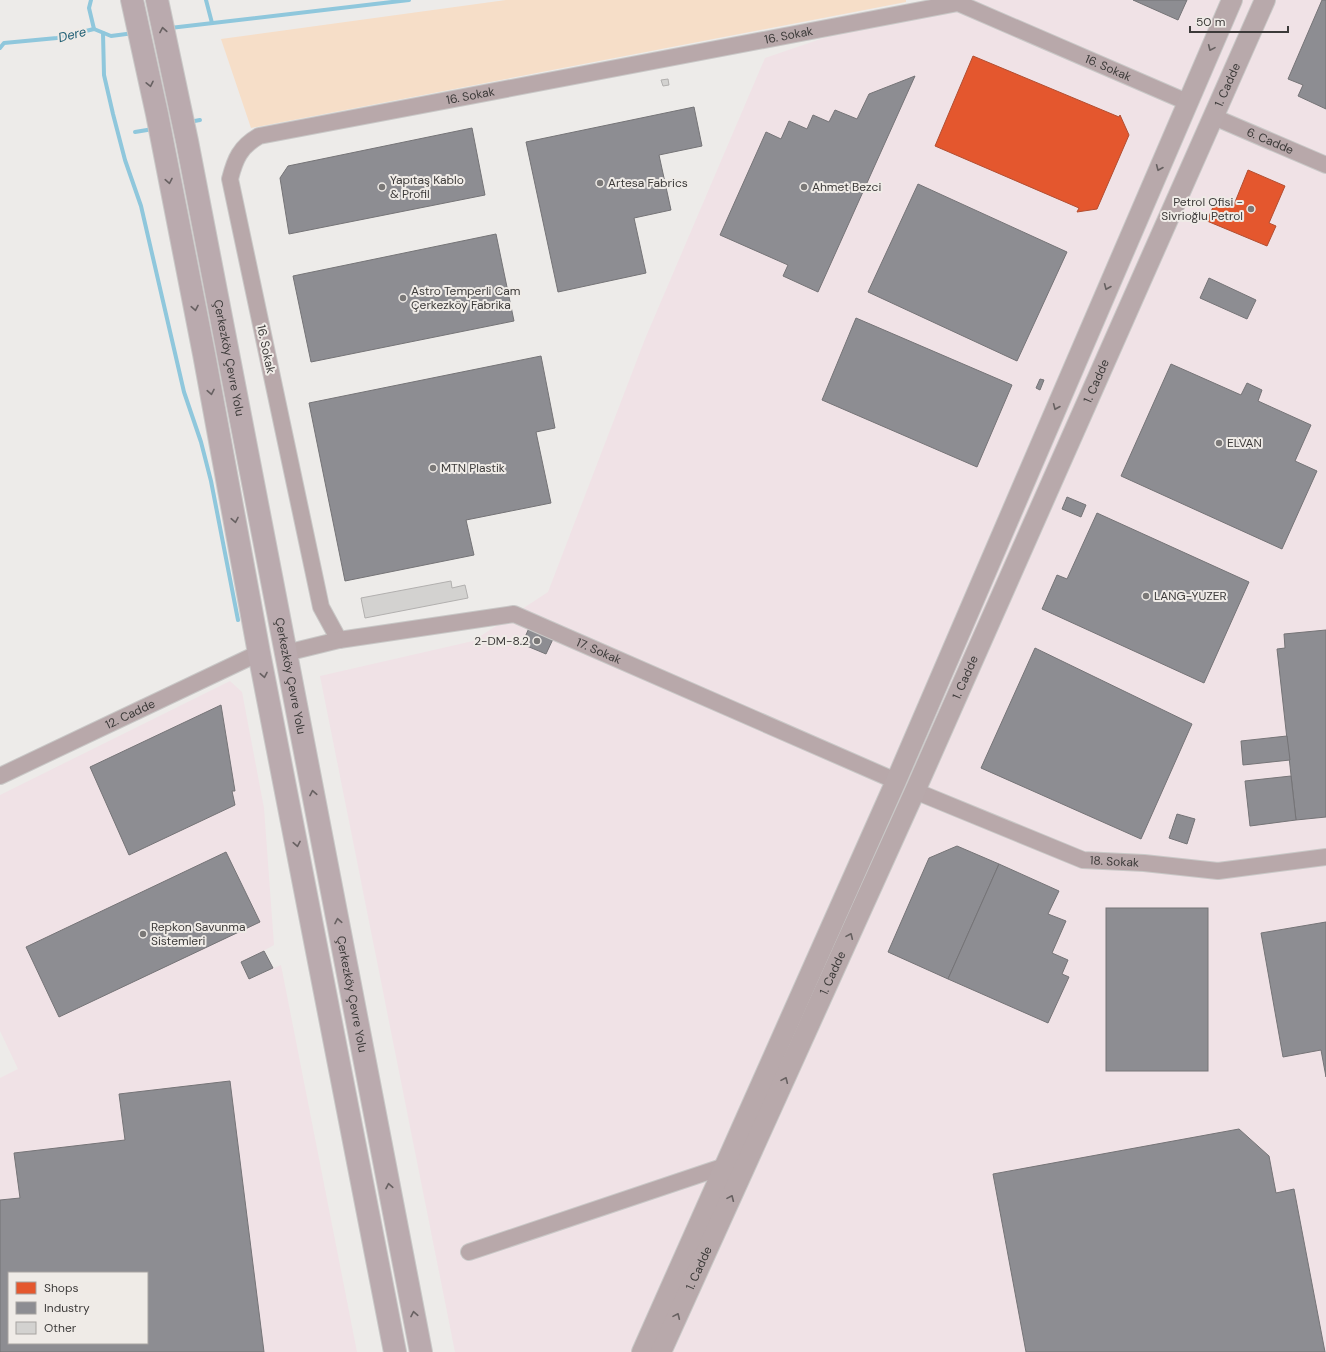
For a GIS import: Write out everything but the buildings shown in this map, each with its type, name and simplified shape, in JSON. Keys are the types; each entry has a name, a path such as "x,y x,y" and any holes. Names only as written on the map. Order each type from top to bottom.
{"highway":[{"name":"Çerkezköy Çevre Yolu","path":"158,4 167,52 188,140 421,1352"},
{"name":"Çerkezköy Çevre Yolu","path":"134,8 157,114 204,354 260,653 395,1352"}],"main road":[{"name":"1. Cadde","path":"642,1352 896,781 1232,0"},
{"name":"1. Cadde","path":"661,1352 915,791 1142,274 1214,117 1264,0"}],"street":[{"name":"16. Sokak","path":"339,640 321,608 230,179 234,163 240,150 248,142 259,136 958,3 1187,102"},
{"name":"6. Cadde","path":"1214,117 1326,165"},
{"name":"17. Sokak","path":"286,654 339,640 514,614 896,781"},
{"name":"12. Cadde","path":"0,776 260,653"},
{"name":"18. Sokak","path":"915,791 1084,860 1144,863 1218,871 1326,857"},
{"path":"469,1252 725,1166"}],"shaded area":[{"path":"506,0 906,0 906,2 251,128 221,39"},
{"path":"935,0 1326,0 1326,1352 455,1352 320,676 473,641 548,592 645,339 765,58"},
{"path":"230,681 242,692 264,808 274,945 241,963 249,979 281,965 357,1352 0,1352 0,1078 18,1069 0,1031 0,795"}],"waterway":[{"path":"91,0 89,8 94,29"},
{"path":"206,0 212,23"},
{"path":"170,28 409,0"},
{"name":"Dere","path":"0,48 4,43 57,38 94,29 111,36 134,33"},
{"path":"103,33 104,75 125,160 141,206 184,392 201,442 211,481 238,620"},
{"path":"189,122 200,120"},
{"path":"135,132 153,129"}],"place":[{"name":"Artesa Fabrics","path":"600,183"},
{"name":"Yapıtaş Kablo & Profil","path":"382,187"},
{"name":"Ahmet Bezci","path":"804,187"},
{"name":"Petrol Ofisi - Sivrioğlu Petrol","path":"1251,209"},
{"name":"Astro Temperli Cam Çerkezköy Fabrika","path":"403,298"},
{"name":"ELVAN","path":"1219,443"},
{"name":"MTN Plastik","path":"433,468"},
{"name":"LANG-YUZER","path":"1146,596"},
{"name":"2-DM-8.2","path":"537,641"},
{"name":"Repkon Savunma Sistemleri","path":"143,934"}]}
